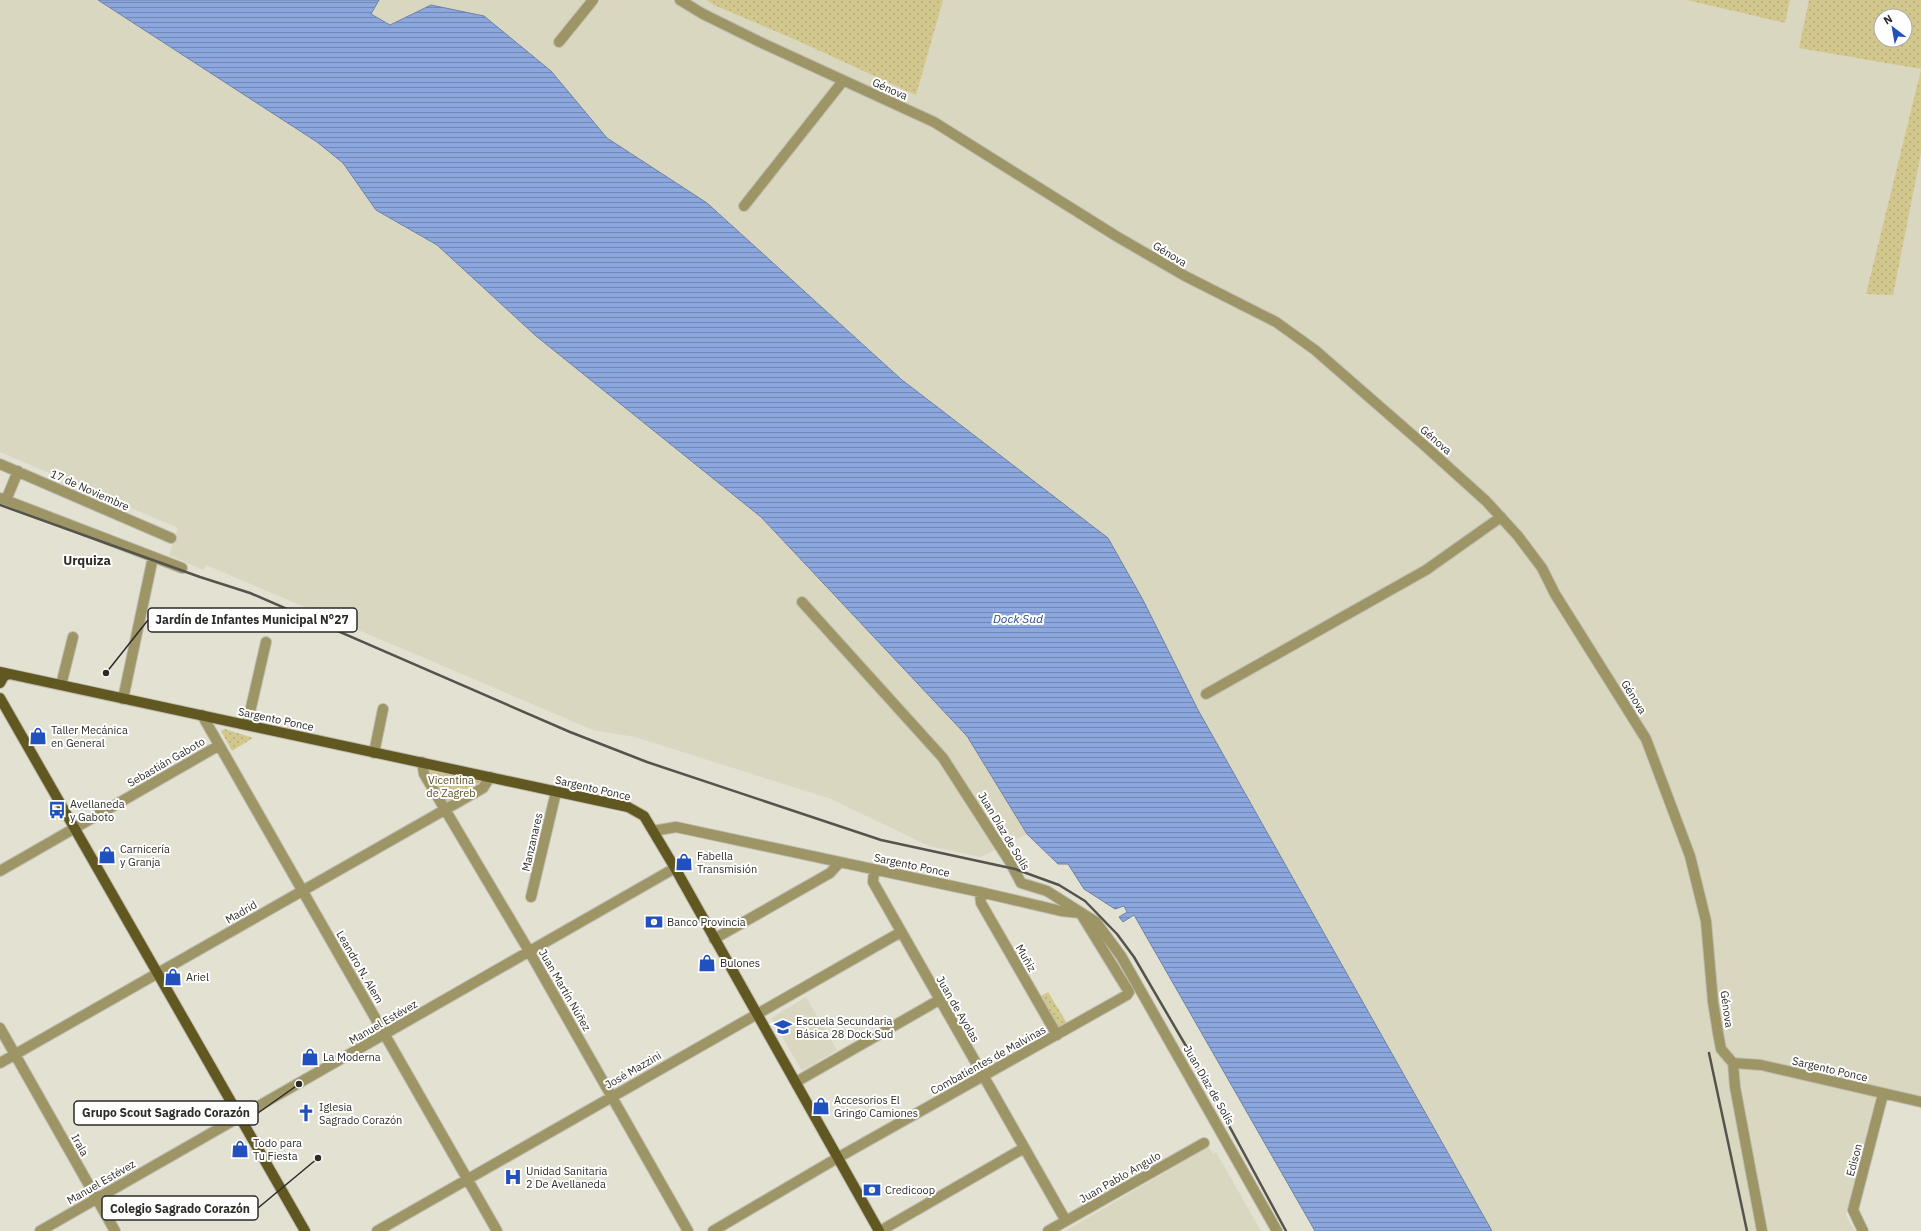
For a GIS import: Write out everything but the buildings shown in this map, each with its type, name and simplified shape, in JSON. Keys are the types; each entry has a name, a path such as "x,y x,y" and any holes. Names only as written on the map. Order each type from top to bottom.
{"main road":[{"name":"Sargento Ponce","path":"4,673 628,807 641,814 653,831"},
{"path":"0,683 4,673"},
{"path":"0,698 305,1231"},
{"path":"653,831 880,1231"}],"street":[{"path":"559,42 593,0"},
{"name":"Génova","path":"680,0 723,24 949,130 1116,236 1185,276 1287,329 1327,360 1466,482 1501,517 1518,536 1542,568 1555,594 1649,746 1697,878 1708,933 1713,1002 1721,1050 1733,1062"},
{"path":"744,206 843,81"},
{"name":"17 de Noviembre","path":"0,464 171,538"},
{"path":"18,471 3,499 182,568"},
{"path":"1206,694 1413,578 1445,558 1501,517"},
{"path":"123,699 153,557"},
{"name":"Juan Díaz de Solís","path":"802,602 943,758 995,838 1021,883 1047,891 1096,922 1121,956 1277,1231"},
{"path":"61,685 73,637"},
{"path":"247,725 266,642"},
{"path":"374,753 383,709"},
{"name":"Leandro N. Alem","path":"202,715 218,746 497,1231"},
{"name":"Sebastián Gaboto","path":"0,871 218,746"},
{"name":"Juan Martín Núñez","path":"422,762 424,774 529,951 688,1231"},
{"name":"Madrid","path":"0,1063 159,974 482,788 490,777"},
{"name":"Manzanares","path":"531,897 556,792"},
{"name":"Sargento Ponce","path":"653,831 676,828 980,892 1061,911 1080,913"},
{"path":"714,940 830,873 840,862"},
{"name":"Manuel Estévez","path":"40,1231 675,868"},
{"name":"Juan de Ayolas","path":"874,870 873,882 1066,1221"},
{"name":"Muñiz","path":"980,892 981,903 1057,1035"},
{"name":"Combatientes de Malvinas","path":"712,1231 839,1157 1127,996 1128,992 1080,913"},
{"name":"José Mazzini","path":"377,1231 901,932"},
{"path":"796,1082 939,1000"},
{"name":"Irala","path":"0,1028 115,1231"},
{"path":"1733,1062 1735,1087 1762,1231"},
{"name":"Sargento Ponce","path":"1733,1062 1761,1065 1921,1102"},
{"name":"Edison","path":"1863,1231 1853,1210 1884,1094"},
{"name":"Juan Pablo Angulo","path":"1048,1231 1204,1143"},
{"path":"880,1231 1024,1148"}],"shaded area":[{"path":"0,0 98,0 317,142 343,163 376,210 437,245 536,336 761,517 967,736 1027,834 981,857 929,846 831,799 635,737 593,730 206,565 203,570 169,555 178,528 0,452"},
{"path":"379,0 1921,0 1921,1097 1878,1088 1846,1215 1855,1231 1492,1231 1198,710 1143,600 1108,538 902,380 707,203 607,138 551,71 431,5 390,25 371,14"},
{"path":"806,997 837,1050 802,1071 771,1018"},
{"path":"1209,1147 1213,1154 1216,1152 1261,1231 1065,1231"}],"green space":[{"path":"707,0 943,0 916,95 794,39 714,5"},
{"path":"1687,0 1790,0 1785,23"},
{"path":"1809,0 1921,0 1921,69 1799,48"},
{"path":"1921,70 1921,153 1893,295 1866,294"},
{"path":"225,729 253,738 232,751 221,731"},
{"name":"Vicentina de Zagreb","path":"422,762 490,777 446,809"},
{"path":"1048,992 1070,1028 1057,1035 1036,999"}],"water":[{"name":"Dock Sud","path":"98,0 379,0 371,14 390,25 431,5 484,16 551,71 607,138 707,203 902,380 1108,538 1143,600 1198,710 1492,1231 1315,1231 1134,915 1123,922 1119,917 1127,912 1124,906 1115,909 1084,889 1068,864 1058,864 1027,834 967,736 761,517 536,336 437,245 376,210 343,163 317,142"}],"railway":[{"path":"0,505 200,577 250,593 570,732 647,762 881,840 1015,869 1059,885 1085,901 1117,934 1134,957 1186,1046 1286,1231"},
{"path":"1709,1053 1747,1231"}],"place":[{"name":"Jardín de Infantes Municipal N°27","path":"106,673"},
{"name":"Taller Mecánica en General","path":"38,736"},
{"name":"Avellaneda y Gaboto","path":"57,810"},
{"name":"Carnicería y Granja","path":"107,855"},
{"name":"Fabella Transmisión","path":"684,862"},
{"name":"Banco Provincia","path":"654,922"},
{"name":"Bulones","path":"707,963"},
{"name":"Ariel","path":"173,977"},
{"name":"Escuela Secundaria Básica 28 Dock Sud","path":"783,1027"},
{"name":"La Moderna","path":"310,1057"},
{"name":"Grupo Scout Sagrado Corazón","path":"299,1084"},
{"name":"Accesorios El Gringo Camiones","path":"821,1106"},
{"name":"Iglesia Sagrado Corazón","path":"306,1113"},
{"name":"Todo para Tu Fiesta","path":"240,1149"},
{"name":"Colegio Sagrado Corazón","path":"318,1158"},
{"name":"Unidad Sanitaria 2 De Avellaneda","path":"513,1177"},
{"name":"Credicoop","path":"872,1190"}],"district":[{"name":"Urquiza","path":"87,560"}]}
